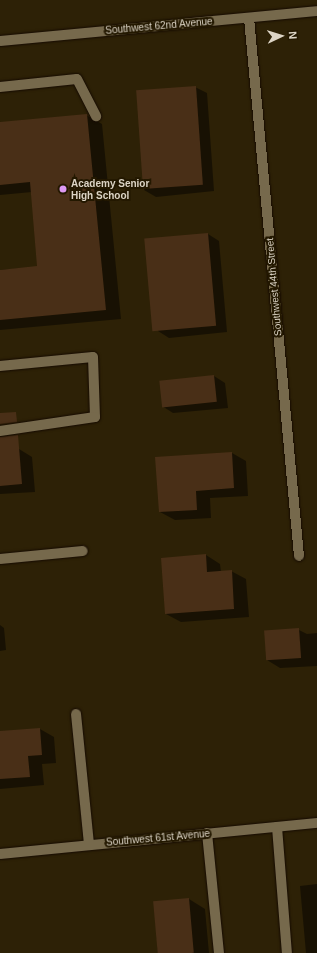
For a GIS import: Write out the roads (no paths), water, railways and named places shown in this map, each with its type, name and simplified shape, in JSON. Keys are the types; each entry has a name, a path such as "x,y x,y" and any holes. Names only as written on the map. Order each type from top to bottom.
{"street":[{"name":"Southwest 62nd Avenue","path":"0,41 317,11"},
{"name":"Southwest 44th Street","path":"250,18 299,556"},
{"path":"0,87 77,79 96,116"},
{"path":"0,366 92,357 95,417 0,431"},
{"path":"0,560 82,551"},
{"path":"76,714 89,844"},
{"name":"Southwest 61st Avenue","path":"0,854 89,844 317,823"},
{"path":"277,826 287,953"},
{"path":"207,833 218,953"}],"place":[{"name":"Academy Senior High School","path":"63,189"}]}
